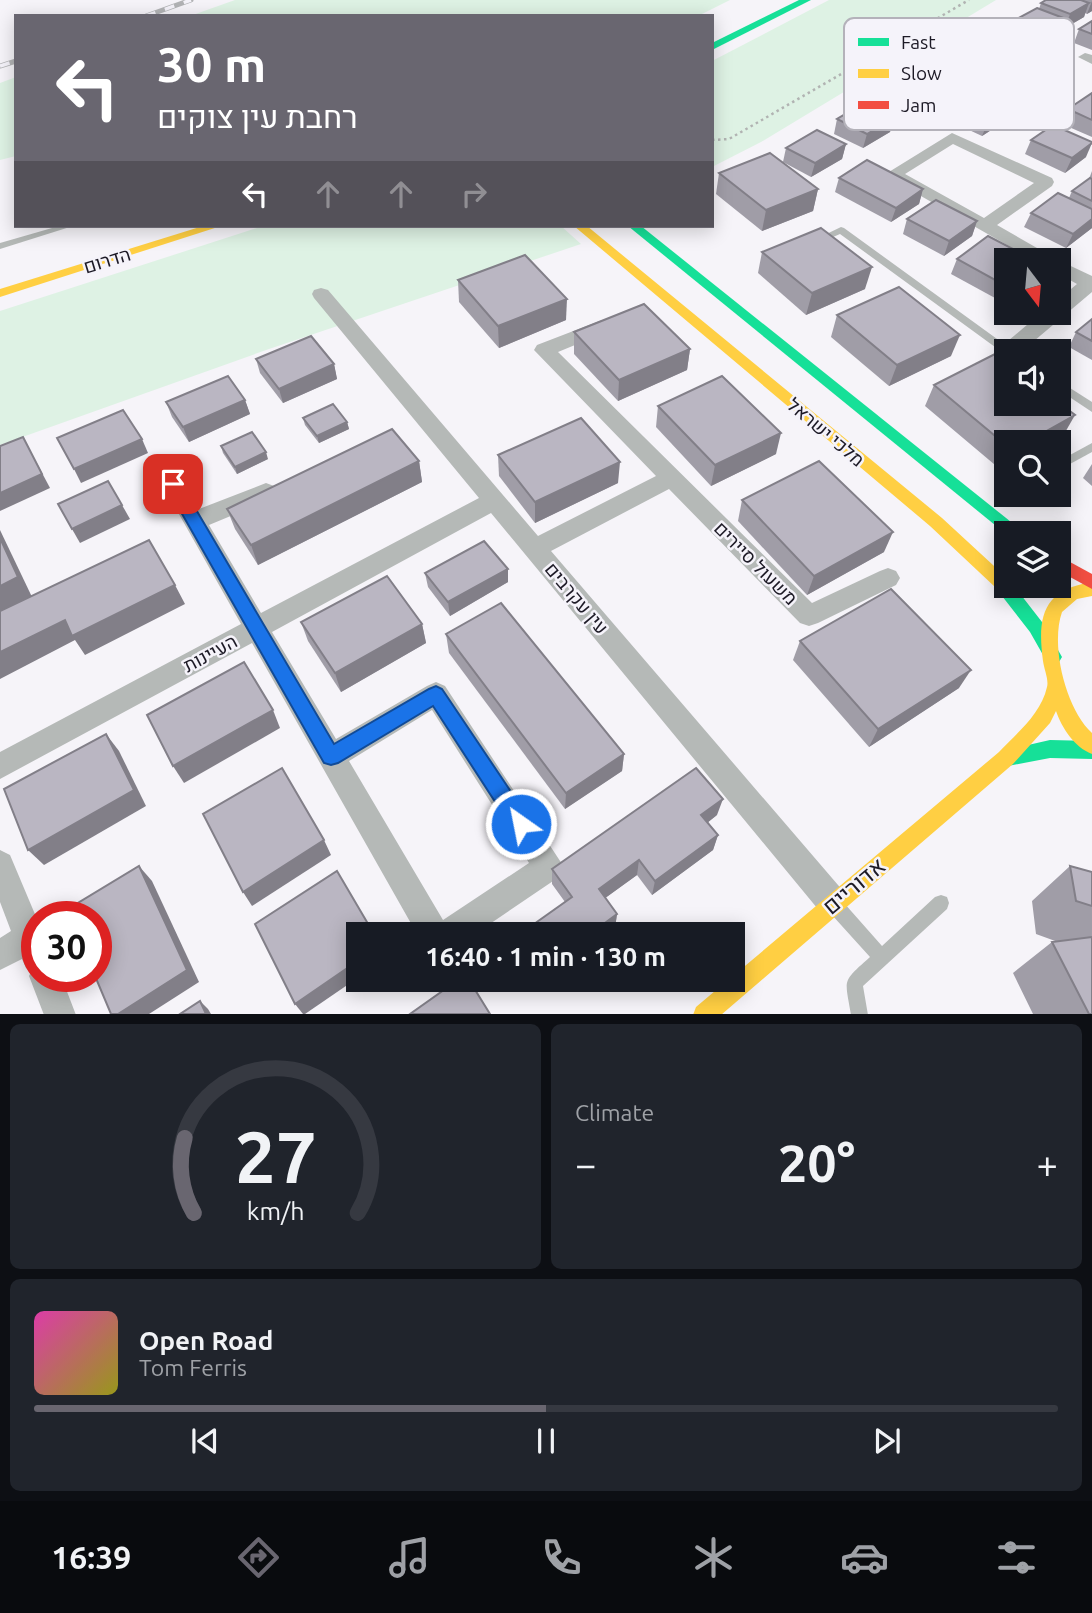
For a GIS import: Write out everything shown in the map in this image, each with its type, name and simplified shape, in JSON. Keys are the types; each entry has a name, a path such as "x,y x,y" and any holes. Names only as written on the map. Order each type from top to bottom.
{"street":[{"path":"714,46 806,0"},
{"path":"985,225 1046,182 952,138 892,175 1026,248"},
{"name":"הדרום","path":"0,293 209,228"},
{"name":"מלכי ישראל","path":"582,228 960,545 1022,606 1041,631 1053,657"},
{"name":"מלכי ישראל","path":"639,228 1001,521"},
{"path":"1071,273 1091,284 1071,300"},
{"name":"עין עקרבים","path":"321,294 833,903"},
{"name":"משעול סיירים","path":"610,323 544,350 809,616 888,578"},
{"path":"1023,339 1039,326"},
{"path":"535,548 671,478"},
{"path":"173,484 427,922"},
{"path":"194,521 275,488"},
{"name":"העיינות","path":"0,766 495,500"},
{"path":"1071,570 1092,582"},
{"path":"1092,589 1079,591 1059,600 1051,614 1049,630 1059,699 1066,715 1092,748"},
{"name":"אדוריים","path":"704,1014 1006,758 1041,724 1052,706 1057,685"},
{"path":"331,757 436,694 549,867 467,922"},
{"name":"אדוריים","path":"1006,758 1032,749 1092,748"},
{"path":"0,865 21,917"},
{"path":"0,955 21,950"},
{"path":"51,992 60,1014"}],"lane":[{"path":"0,246 61,228"},
{"path":"804,246 841,230 994,340"},
{"path":"1071,393 1092,408"},
{"path":"1071,459 1092,447"},
{"path":"833,903 881,958"},
{"path":"860,1014 854,983 941,903"}],"path":[{"path":"938,18 969,0"},
{"path":"714,140 729,139 844,72"}],"green space":[{"path":"235,0 730,0 702,14 196,14"},
{"path":"829,0 996,0 966,18 844,18 844,92 761,142 714,166 714,60"},
{"path":"14,78 14,156 0,160 0,83"},
{"path":"257,228 563,228 581,244 269,349 0,445 0,311"}],"building":[{"path":"1046,0 1081,0 1089,3 1070,14 1041,3"},
{"path":"1037,8 1063,18 1019,18"},
{"path":"1092,21 1092,34 1079,29"},
{"path":"1092,93 1092,120 1074,112 1074,105"},
{"path":"817,130 846,144 815,163 786,148"},
{"path":"1046,130 1064,130 1092,143 1072,158 1031,140"},
{"path":"770,153 818,189 766,210 719,173"},
{"path":"867,160 923,189 896,208 839,178"},
{"path":"1092,179 1092,201 1072,191"},
{"path":"1058,193 1092,209 1092,219 1073,234 1031,213"},
{"path":"936,200 977,221 949,241 907,219"},
{"path":"821,228 872,267 812,293 762,252"},
{"path":"988,236 1011,248 994,248 994,279 957,259"},
{"path":"525,255 567,299 498,326 458,280"},
{"path":"899,287 960,335 897,365 837,315"},
{"path":"644,304 690,349 619,380 574,332"},
{"path":"1092,319 1092,341 1076,332"},
{"path":"311,336 334,364 279,389 256,359"},
{"path":"994,355 994,416 1071,416 1071,412 1075,415 1048,430 994,430 994,435 934,385"},
{"path":"228,376 245,400 183,427 166,402"},
{"path":"722,376 781,433 715,465 658,406"},
{"path":"333,404 347,422 317,436 303,418"},
{"path":"123,410 142,439 74,469 57,438"},
{"path":"581,418 620,462 535,502 498,455"},
{"path":"392,429 419,461 251,545 227,509"},
{"path":"252,432 266,452 235,467 221,446"},
{"path":"23,437 42,474 0,493 0,446"},
{"path":"819,461 893,532 814,576 742,500"},
{"path":"108,481 122,505 72,529 58,504"},
{"path":"0,538 18,577 0,586"},
{"path":"149,540 175,585 72,636 65,620 0,652 0,611"},
{"path":"484,541 508,569 448,602 425,573"},
{"path":"387,576 422,624 335,673 301,622"},
{"path":"891,589 971,670 878,729 800,641"},
{"path":"501,603 624,754 566,793 446,634"},
{"path":"244,662 273,710 173,766 147,715"},
{"path":"106,734 134,790 28,850 4,789"},
{"path":"282,768 324,840 243,892 203,814"},
{"path":"696,768 723,799 701,815 718,835 655,881 639,860 599,889 617,914 606,922 537,922 572,897 552,869"},
{"path":"139,866 187,970 118,1014 111,1014 102,992 112,992 112,901 81,901"},
{"path":"1070,866 1092,872 1092,906 1076,901"},
{"path":"337,871 367,922 346,922 346,969 295,1004 255,924"},
{"path":"1092,937 1092,1014 1089,1014 1052,942"},
{"path":"441,992 476,992 490,1014 410,1014"},
{"path":"200,1001 206,1014 180,1014"}],"railway":[{"path":"152,14 191,0"},
{"path":"0,66 14,62"}],"traffic: fast":[{"path":"714,46 806,0"},
{"path":"636,228 1002,521"},
{"path":"1013,598 1036,627 1053,657"},
{"path":"1008,757 1050,749 1092,750"}],"traffic: slow":[{"path":"0,293 209,228"},
{"path":"582,228 936,522 994,576"},
{"path":"1092,589 1071,594 1061,600 1054,609 1050,631 1052,662 1063,706 1072,724 1092,745"},
{"path":"705,1014 1006,758 1044,717 1057,685"}],"traffic: jam":[{"path":"1071,570 1092,582"}],"route":[{"path":"173,484 331,757 436,694 521,824"}]}
